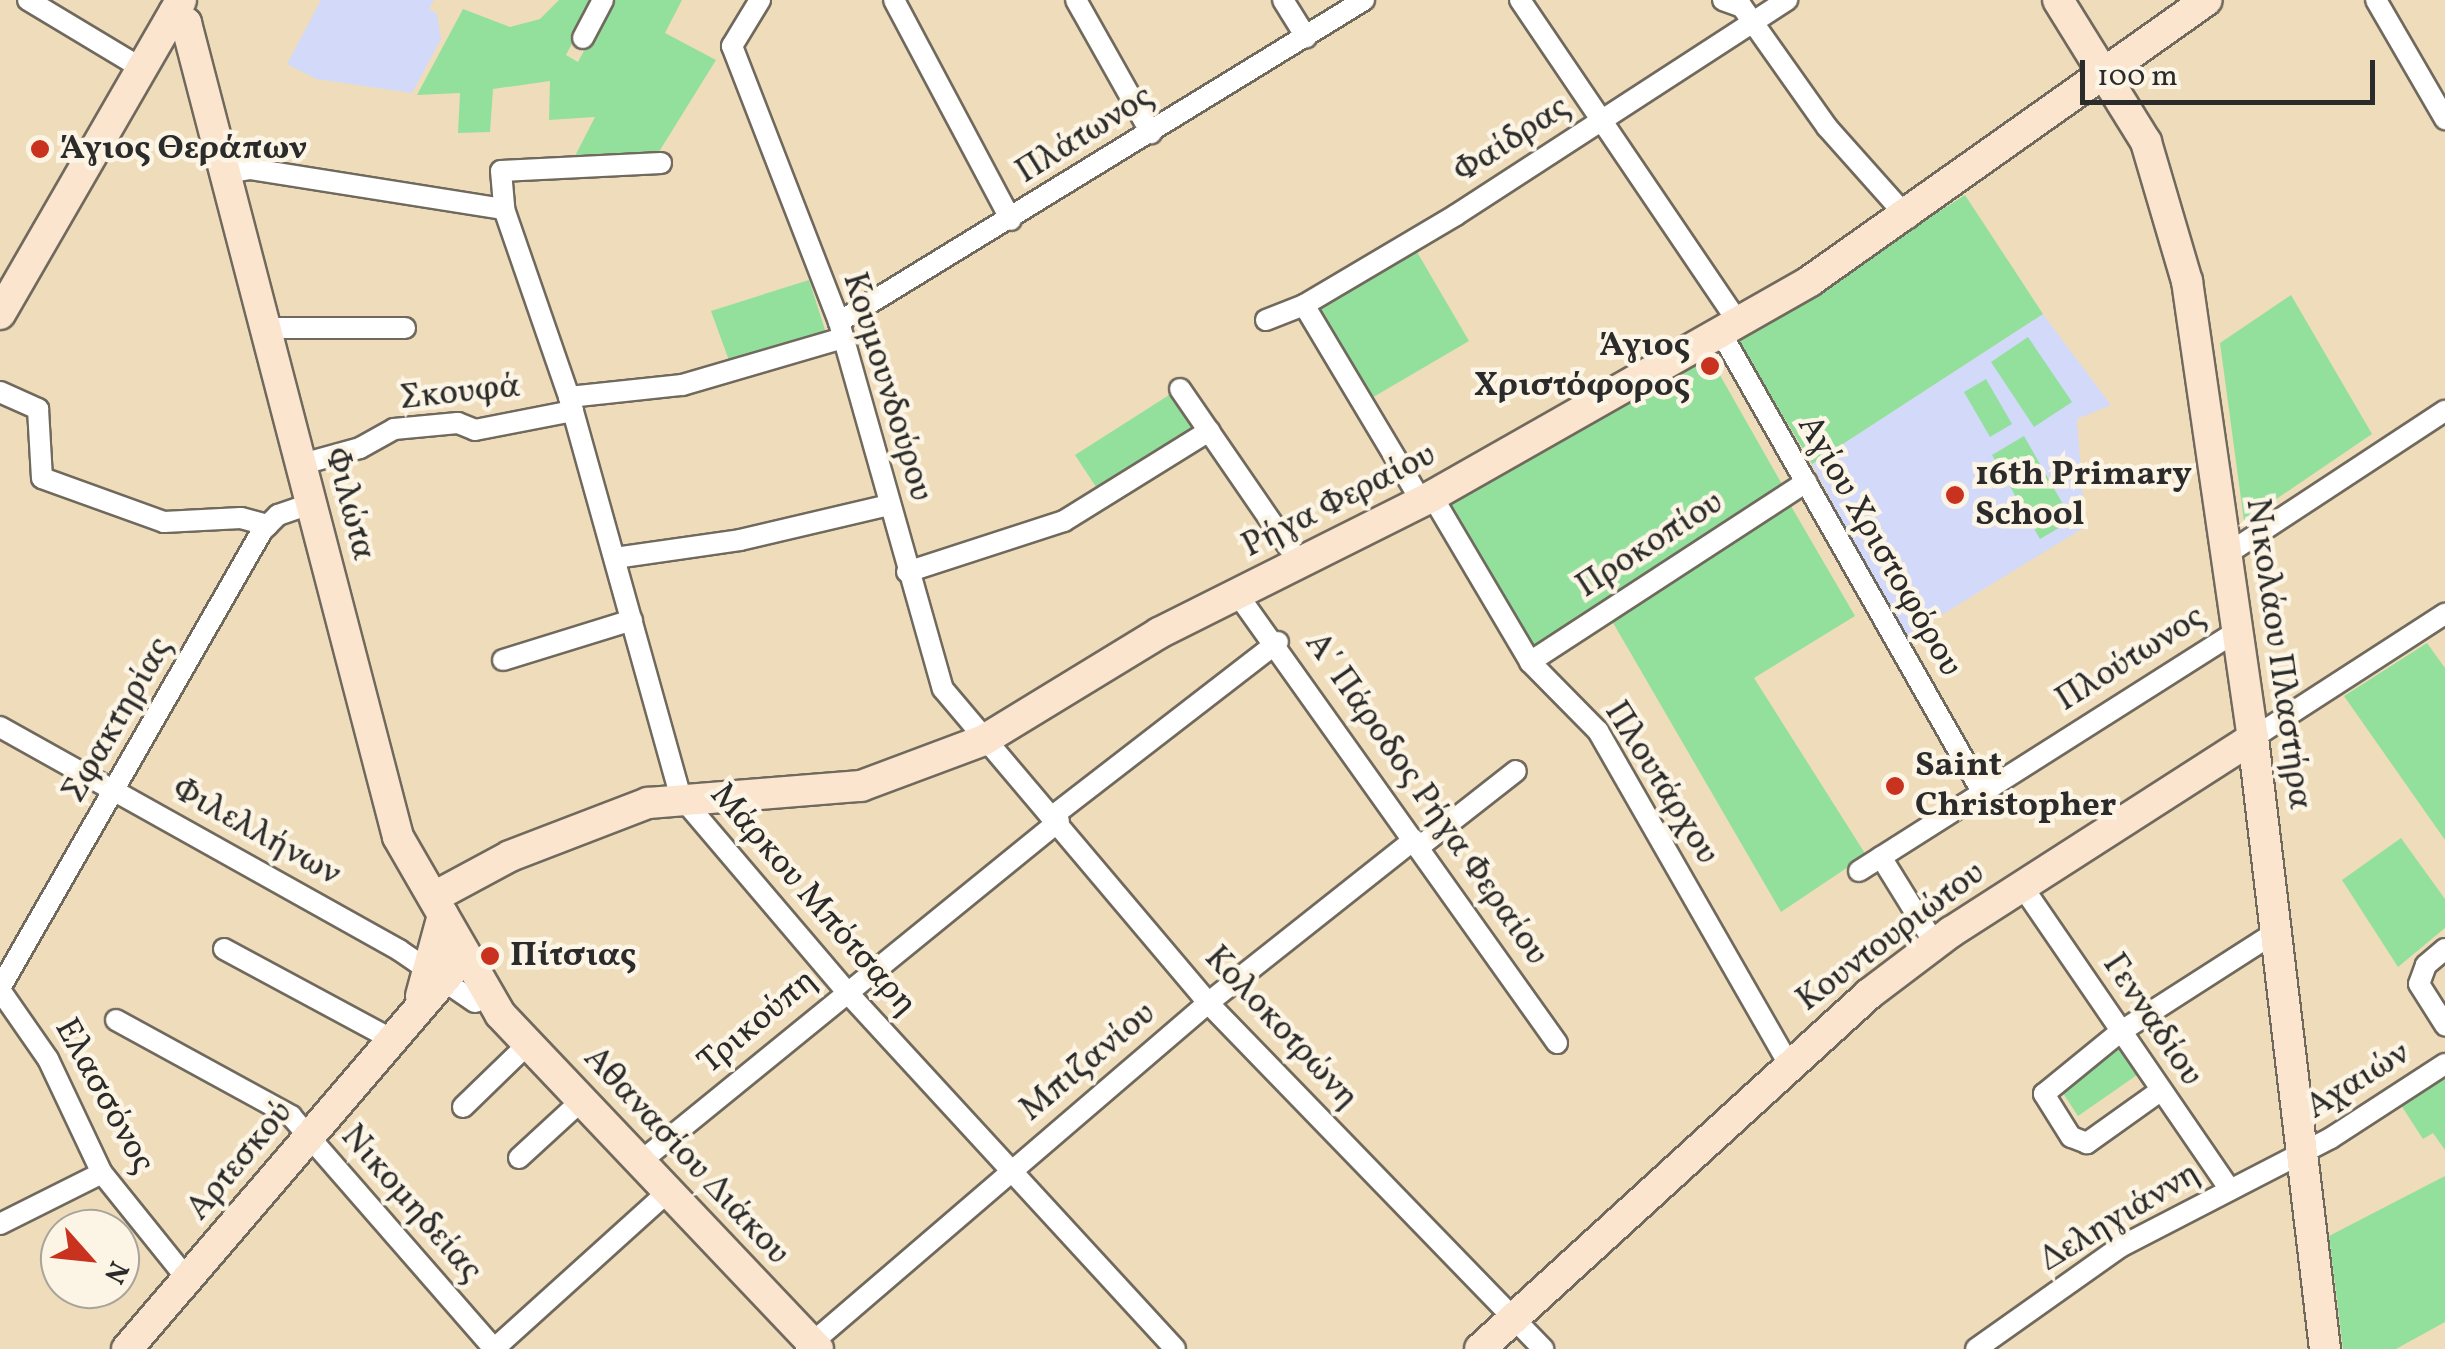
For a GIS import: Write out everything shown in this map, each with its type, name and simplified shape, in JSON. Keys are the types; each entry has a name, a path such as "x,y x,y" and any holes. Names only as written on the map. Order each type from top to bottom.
{"street":[{"path":"28,0 141,68"},
{"path":"583,38 603,0"},
{"name":"Κουμουνδούρου","path":"760,0 732,46 841,330 943,688 984,740"},
{"path":"894,0 1011,220"},
{"path":"1076,0 1151,133"},
{"path":"1283,0 1306,36"},
{"name":"Πλάτωνος","path":"841,330 1364,0"},
{"name":"Αγίου Χριστοφόρου","path":"1520,0 1730,328 1806,482 1980,790"},
{"path":"1723,0 1742,8 1827,128 1908,218"},
{"name":"Φαίδρας","path":"1266,320 1304,305 1600,122 1786,0"},
{"name":"Νικολάου Πλαστήρα","path":"2058,0 2106,67 2146,142 2173,215 2252,738 2325,1349"},
{"name":"Ρήγα Φεραίου","path":"438,906 510,856 648,803 681,797 862,786 984,740 1158,633 1427,499 1730,328 1908,218 2106,67 2207,0"},
{"path":"2376,0 2445,119"},
{"path":"0,314 171,17"},
{"name":"Φιλώτα","path":"171,17 185,20 398,837 466,955"},
{"name":"Μάρκου Μπότσαρη","path":"661,162 501,171 504,208 571,404 681,797 846,990 1175,1349"},
{"path":"225,173 251,169 504,208"},
{"name":"Πλουτάρχου","path":"1304,305 1530,662 1598,732 1788,1064"},
{"path":"265,328 405,328"},
{"name":"Σκουφά","path":"299,465 360,448 394,429 458,423 475,430 571,404 682,385 841,330"},
{"path":"1180,389 1301,565"},
{"path":"0,392 38,409 42,478 164,522 241,518 268,526 310,504"},
{"path":"2227,554 2445,410"},
{"path":"907,572 1064,521 1209,431"},
{"name":"Προκοπίου","path":"1530,662 1806,482"},
{"path":"615,558 740,540 889,504"},
{"name":"Σφακτηρίας","path":"0,989 8,956 116,791 268,526"},
{"name":"Α΄ Πάροδος Ρήγα Φεραίου","path":"1238,594 1278,642 1557,1042"},
{"path":"504,660 632,620"},
{"name":"Κουντουριώτου","path":"1480,1349 1788,1064 1935,944 2252,738 2441,624"},
{"name":"Πλούτωνος","path":"1858,872 1980,790 2236,632"},
{"name":"Τρικούπη","path":"640,1162 1056,818 1278,642"},
{"name":"Φιλελλήνων","path":"0,727 399,950 488,1008"},
{"name":"Κολοκοτρώνη","path":"984,740 1056,818 1208,1003 1543,1349"},
{"name":"Μπιζανίου","path":"811,1347 1208,1003 1516,771"},
{"path":"1881,857 1935,944"},
{"name":"Γενναδίου","path":"2022,886 2230,1190"},
{"path":"399,950 438,906"},
{"name":"Αρτεσκού","path":"437,975 438,906"},
{"path":"2160,1091 2081,1144 2044,1094 2120,1032 2276,932"},
{"path":"224,949 401,1030"},
{"path":"2445,949 2426,965 2419,984 2445,1025"},
{"name":"Αρτεσκού","path":"132,1347 401,1030 437,975 466,955"},
{"name":"Αθανασίου Διάκου","path":"466,955 488,1008 582,1100 811,1347"},
{"name":"Ελασσόνος","path":"0,989 48,1059 102,1173 188,1280"},
{"name":"Νικομηδείας","path":"116,1020 291,1116 494,1349"},
{"path":"463,1107 528,1044"},
{"name":"Αχαιών","path":"2304,1152 2445,1064"},
{"path":"520,1158 582,1100"},
{"name":"Δεληγιάννη","path":"1976,1349 2001,1340 2120,1247 2304,1152"},
{"path":"0,1224 102,1173"},
{"path":"494,1349 668,1192"}],"shaded area":[{"path":"321,0 434,0 429,9 437,14 441,39 412,93 316,79 287,64"},
{"name":"16th Primary School","path":"2043,314 2111,405 2077,419 2085,527 1904,638 1812,464"}],"green space":[{"path":"559,0 595,0 566,55 578,62 611,0 682,0 665,33 716,60 657,155 574,158 595,117 549,120 550,81 493,89 490,132 458,133 460,93 417,95 463,9 510,27 540,19"},
{"path":"1965,195 2043,314 1812,464 1737,340"},
{"path":"1417,252 1469,341 1370,399 1318,310"},
{"path":"809,280 827,336 731,366 711,311"},
{"path":"2291,295 2372,434 2244,521 2220,343"},
{"path":"2028,337 2072,402 2034,427 1991,362"},
{"path":"1696,365 1703,378 1717,370 1783,486 1532,649 1451,504"},
{"path":"1986,379 2012,424 1990,437 1964,392"},
{"path":"1177,390 1202,428 1100,493 1075,455"},
{"path":"2024,436 2072,520 2040,539 1992,455"},
{"path":"1791,506 1855,616 1754,678 1866,855 1781,912 1612,621"},
{"path":"2427,643 2445,668 2445,840 2344,696"},
{"path":"2401,838 2445,899 2445,928 2398,967 2342,880"},
{"path":"2110,1035 2137,1075 2078,1116 2051,1075"},
{"path":"2445,1068 2445,1150 2433,1133 2423,1139 2397,1099"},
{"path":"2445,1176 2445,1322 2396,1349 2343,1349 2329,1236"}],"place":[{"name":"Άγιος Θεράπων","path":"40,149"},
{"name":"Άγιος Χριστόφορος","path":"1710,366"},
{"name":"16th Primary School","path":"1955,495"},
{"name":"Saint Christopher","path":"1895,786"},
{"name":"Πίτσιας","path":"490,956"}]}
